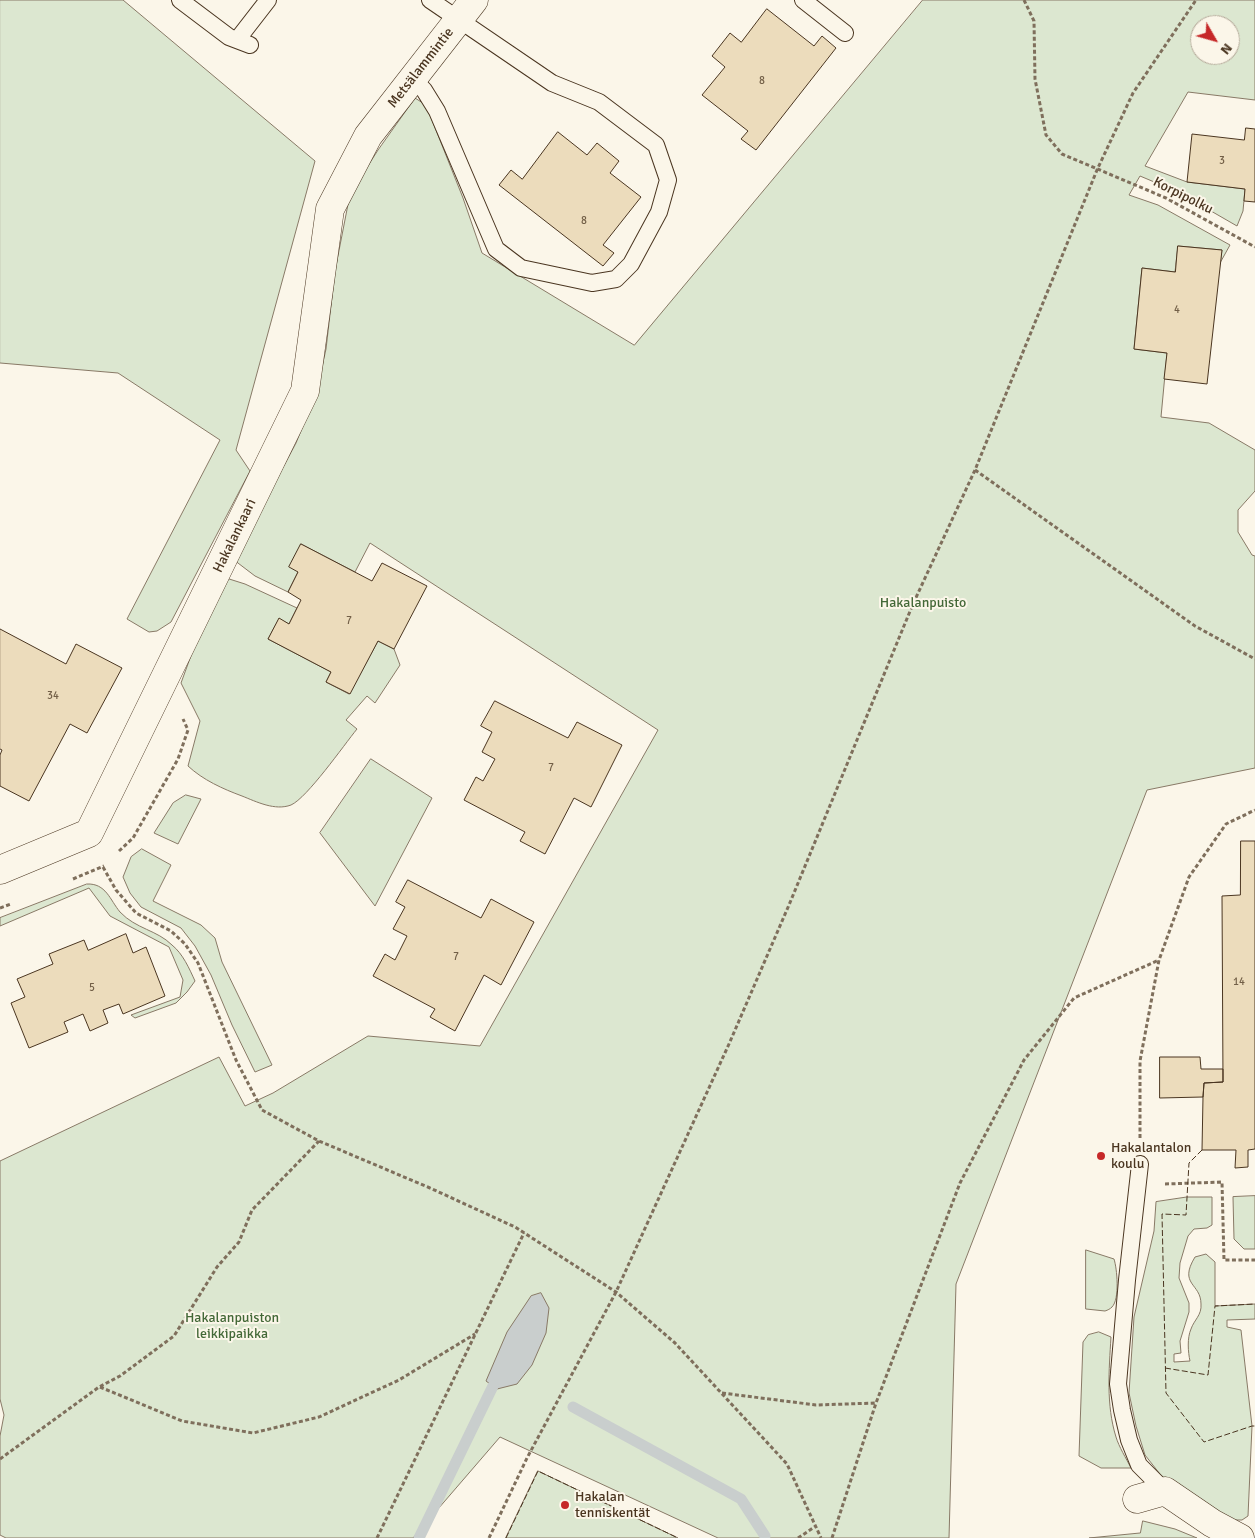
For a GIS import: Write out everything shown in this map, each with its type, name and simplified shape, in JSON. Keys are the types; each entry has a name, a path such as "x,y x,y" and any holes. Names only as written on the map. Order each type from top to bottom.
{"street":[{"name":"Metsälammintie","path":"368,136 466,10"},
{"name":"Hakalankaari","path":"0,870 89,833 305,390 330,209 368,136"},
{"path":"1137,1499 1165,1491 1212,1523 1240,1538"}],"lane":[{"path":"180,0 229,37 243,42 268,0"},
{"path":"412,79 424,90 437,111 496,249 521,268 592,283 616,279 631,264 659,212 668,180 656,145 599,102 552,83 466,10 430,0"},
{"path":"803,0 845,33"},
{"path":"1140,1164 1118,1384 1129,1440 1139,1465 1165,1491"}],"path":[{"name":"Korpipolku","path":"1024,0 1034,21 1035,79 1046,135 1062,154 1166,198 1255,248"},
{"path":"489,1538 527,1458 616,1292 729,1044 789,905 913,604 975,470 1098,170 1133,92 1196,0"},
{"path":"975,470 1195,626 1255,659"},
{"path":"1140,1164 1140,1061 1159,960 1188,878 1226,824 1255,810"},
{"path":"103,867 116,890 136,913 171,930 185,944 198,963 236,1060 262,1110 319,1141 430,1188 515,1227 616,1292 675,1344 788,1464 821,1538"},
{"path":"832,1538 876,1403 960,1183 1024,1060 1074,998 1159,960"},
{"path":"0,1459 99,1387 120,1376 174,1336 217,1267 238,1242 252,1210 319,1141"},
{"path":"1188,1183 1222,1182 1224,1260 1255,1260"},
{"path":"377,1538 524,1233"},
{"path":"99,1387 182,1421 253,1433 319,1417 399,1380 475,1334"},
{"path":"721,1392 816,1405 876,1403"},
{"path":"798,1538 816,1526"}],"green space":[{"path":"0,0 123,0 315,161 236,450 250,471 171,622 157,631 149,632 127,619 220,440 118,373 0,363"},
{"name":"Hakalanpuisto","path":"923,0 1255,0 1255,100 1188,92 1145,166 1187,182 1245,189 1243,211 1237,226 1178,192 1140,176 1129,195 1158,205 1230,245 1220,263 1222,250 1178,246 1175,272 1142,268 1134,349 1167,353 1161,417 1209,423 1255,450 1255,491 1238,510 1238,532 1252,555 1255,556 1255,768 1147,790 956,1284 949,1538 718,1538 500,1437 413,1538 6,1538 0,1535 0,1436 4,1415 0,1399 0,1161 219,1057 245,1106 273,1093 368,1036 480,1046 658,730 370,543 355,572 301,544 298,572 288,592 255,576 234,560 296,443 316,394 326,349 335,271 350,194 415,98 426,105 463,198 482,253 634,345"},
{"path":"226,578 245,584 297,608 289,624 279,619 268,639 331,672 326,682 349,694 378,641 394,649 400,665 375,703 367,696 346,720 357,729 335,758 298,800 285,807 266,805 254,801 214,784 188,766 200,721 181,683 196,642"},
{"path":"371,759 432,798 375,906 320,833"},
{"path":"186,795 201,799 178,844 154,833 173,803"},
{"path":"142,849 171,865 153,901 201,925 215,938 222,962 272,1065 255,1072 232,1025 211,975 195,946 181,928 141,907 130,893 123,877 131,857"},
{"path":"87,884 93,884 103,889 126,918 160,936 179,953 195,981 176,1003 135,1018 131,1015 180,997 183,980 169,947 110,916 89,888 0,926 0,918"},
{"path":"1255,1196 1255,1249 1244,1249 1234,1239 1233,1197"},
{"path":"1187,1197 1212,1197 1212,1225 1207,1228 1194,1229 1188,1236 1180,1263 1179,1278 1189,1303 1189,1312 1180,1341 1181,1353 1174,1354 1174,1362 1190,1361 1189,1337 1201,1308 1198,1292 1189,1279 1190,1266 1195,1257 1206,1254 1215,1262 1215,1306 1255,1304 1255,1319 1227,1320 1227,1327 1241,1330 1252,1426 1248,1516 1242,1520 1227,1520 1167,1483 1145,1455 1129,1393 1134,1317 1154,1231 1156,1202"},
{"path":"1086,1250 1114,1259 1117,1276 1115,1303 1105,1311 1086,1309"},
{"path":"1099,1332 1111,1337 1109,1387 1111,1413 1117,1441 1131,1468 1101,1468 1079,1456 1083,1342 1088,1335"},
{"name":"Hakalan tenniskentät","path":"538,1471 678,1538 506,1538"},
{"path":"1143,1521 1175,1529 1197,1538 1089,1538 1140,1533"}],"shaded area":[{"path":"541,1293 549,1308 546,1333 532,1365 517,1384 497,1389 486,1381 507,1332 531,1296"}],"building":[{"path":"767,9 814,46 822,36 836,48 756,150 741,139 748,131 702,95 725,67 712,56 730,33 741,42"},
{"path":"1246,128 1255,129 1255,202 1244,201 1245,189 1187,182 1192,134 1244,140"},
{"path":"558,132 587,155 597,143 619,161 610,173 641,197 603,245 614,253 603,266 499,185 511,170 522,179"},
{"path":"1178,246 1222,250 1207,384 1164,379 1167,353 1134,349 1142,268 1175,272"},
{"path":"301,544 372,581 382,563 427,586 394,649 378,641 350,694 326,682 331,672 268,639 279,618 289,624 301,600 288,592 298,572 289,567"},
{"path":"0,629 66,664 76,644 122,668 87,733 70,724 29,801 0,786 0,755 2,750 0,749"},
{"path":"495,701 568,738 577,722 622,745 591,807 574,798 545,854 520,841 525,832 464,800 476,777 483,781 495,759 482,752 492,732 481,726"},
{"path":"1241,841 1255,841 1255,1149 1248,1150 1248,1167 1235,1168 1236,1150 1202,1150 1204,1083 1223,1082 1222,896 1240,895"},
{"path":"408,880 481,918 491,899 534,922 501,985 484,975 455,1031 430,1017 435,1009 373,976 385,954 395,960 407,936 393,929 405,907 396,902"},
{"path":"126,934 133,953 146,947 165,996 123,1014 119,1004 103,1010 108,1023 90,1031 83,1014 64,1022 68,1032 29,1048 11,1003 25,997 17,979 53,964 49,954 84,940 88,950"},
{"path":"1160,1057 1200,1057 1201,1069 1223,1069 1223,1082 1204,1083 1203,1097 1160,1098"}],"waterway":[{"path":"419,1538 493,1386"},
{"path":"573,1407 741,1499 765,1536"}],"fence":[{"path":"1202,1150 1189,1163 1186,1215 1162,1214 1166,1393 1204,1442 1255,1426"},
{"path":"1165,1368 1208,1375 1215,1306 1255,1304"},
{"path":"506,1538 538,1471 678,1538"}],"place":[{"name":"Hakalantalon koulu","path":"1101,1156"},
{"name":"Hakalan tenniskentät","path":"565,1505"}],"park label":[{"name":"Hakalanpuiston leikkipaikka","path":"232,1326"}]}
